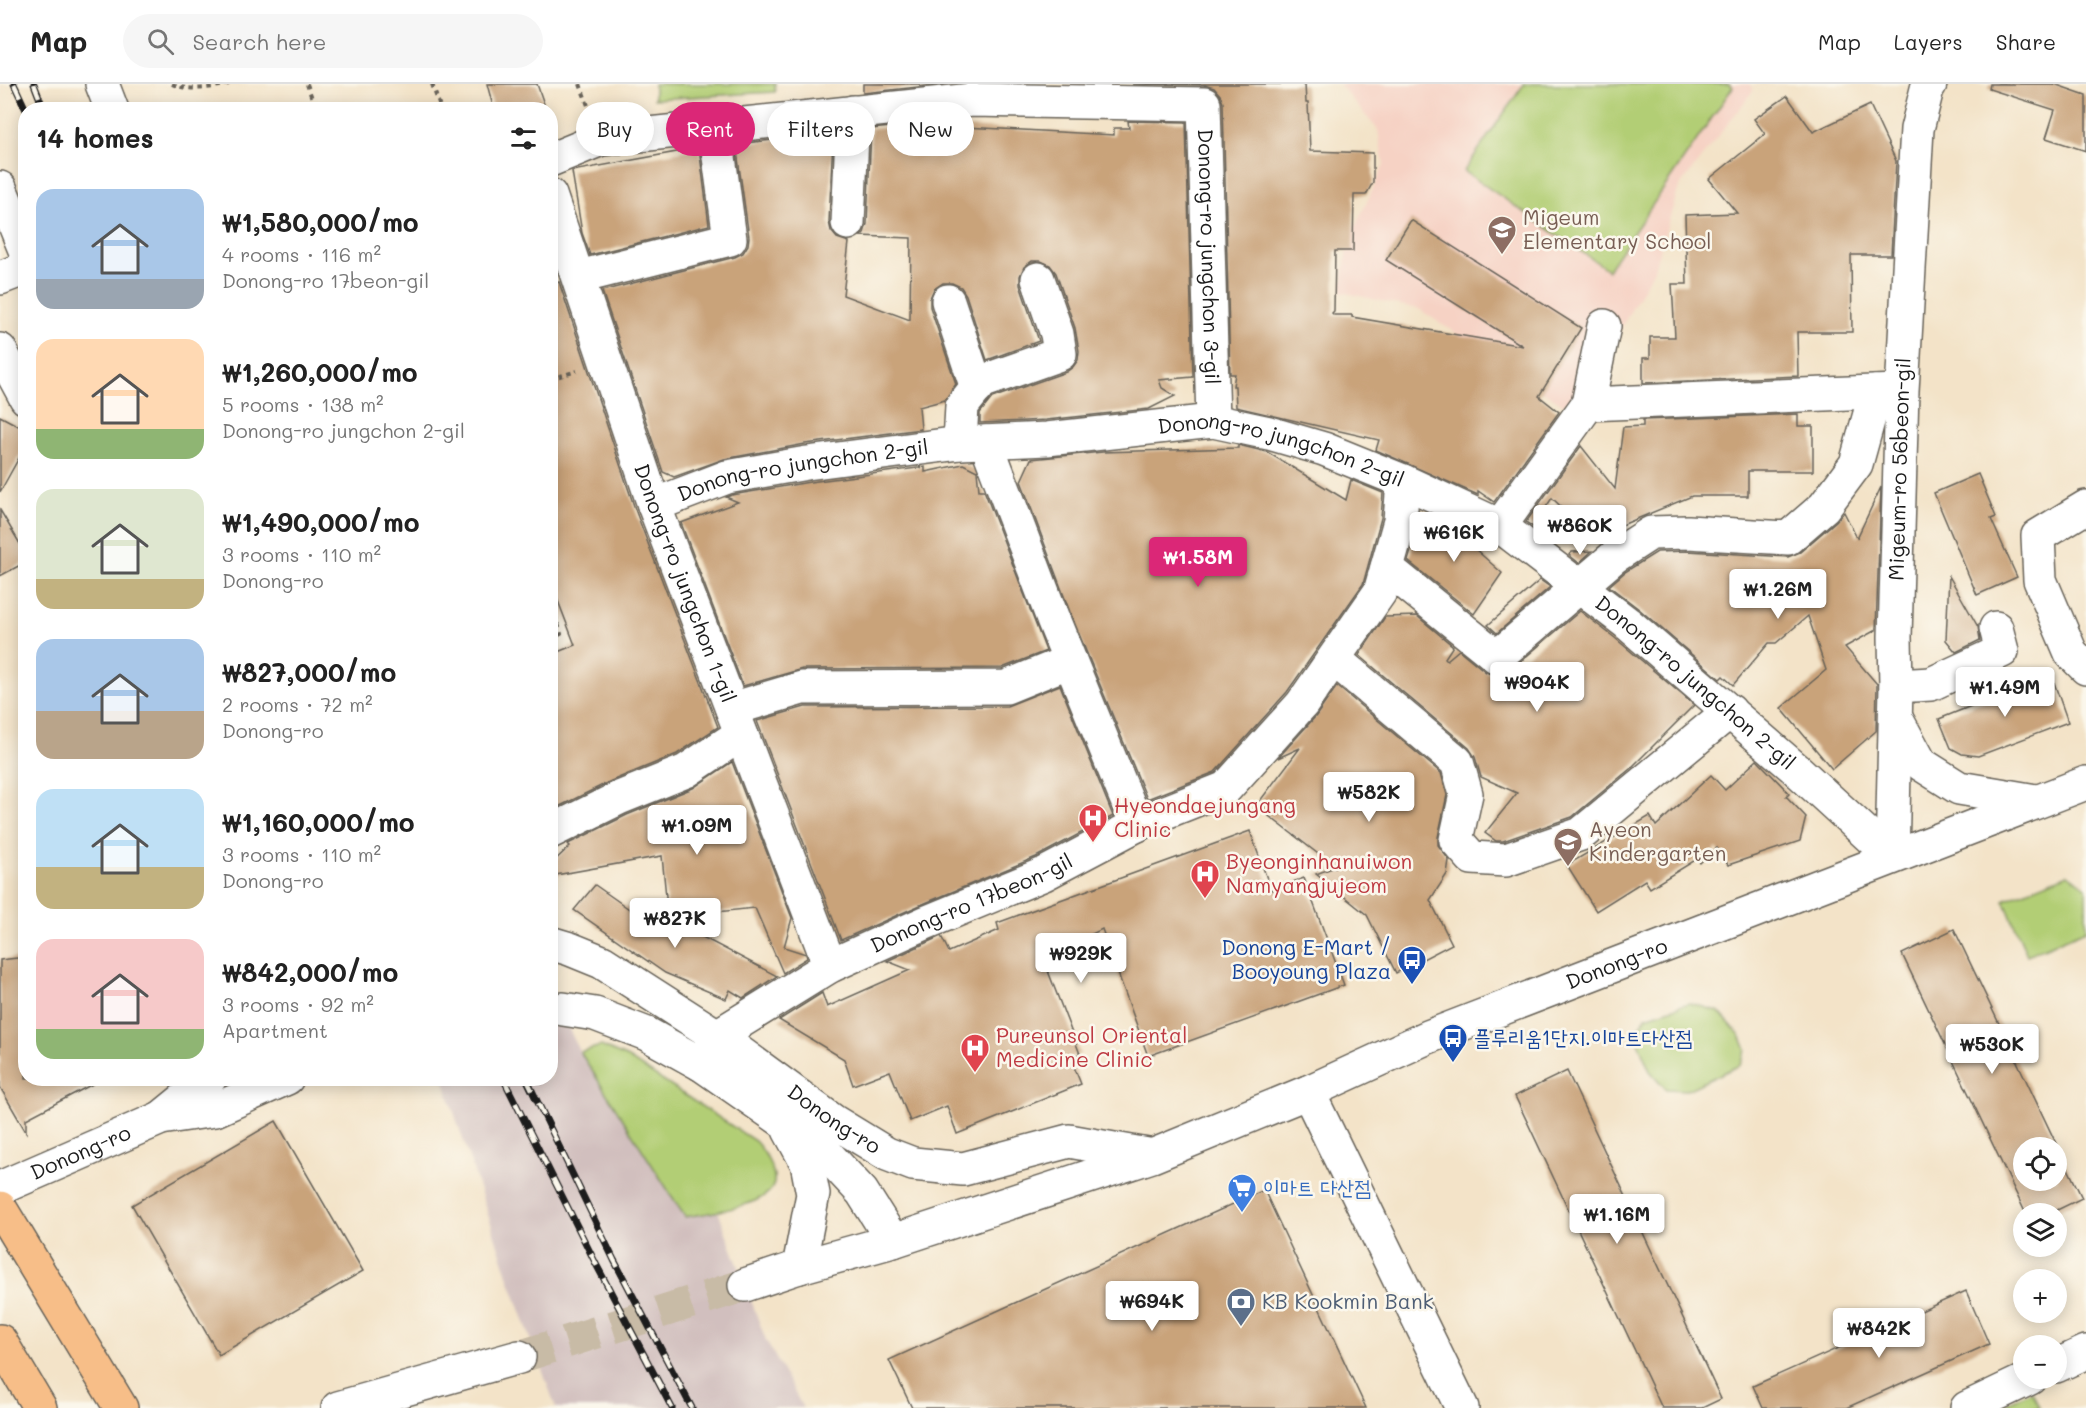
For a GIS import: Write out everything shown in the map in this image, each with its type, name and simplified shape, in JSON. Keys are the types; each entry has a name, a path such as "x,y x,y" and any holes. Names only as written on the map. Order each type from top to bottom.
{"main road":[{"path":"0,1208 121,1408"},
{"path":"0,1341 40,1408"}],"street":[{"path":"102,84 109,102"},
{"name":"Migeum-ro 56beon-gil","path":"1892,857 1896,701 1889,391 1917,129 1930,84"},
{"name":"Donong-ro jungchon 3-gil","path":"875,110 972,100 1204,104 1213,421"},
{"name":"Donong-ro jungchon 3-gil","path":"558,157 601,139 666,132"},
{"path":"579,277 730,239 719,156"},
{"path":"848,223 851,156"},
{"path":"0,188 18,232"},
{"name":"Donong-ro jungchon 1-gil","path":"558,218 654,505 830,966"},
{"path":"0,278 18,271"},
{"path":"1038,279 1058,334 1060,354 981,382 962,406 973,442 1070,661 1137,825"},
{"path":"948,301 977,388"},
{"path":"1500,526 1588,404 1604,326"},
{"path":"0,350 18,383"},
{"path":"1387,568 1497,657 1614,558 1651,534 1688,532 1788,538 1824,507 1856,464 1889,391 1588,404"},
{"name":"Donong-ro jungchon 2-gil","path":"654,505 727,477 807,463 973,442 1047,439 1213,421 1269,433 1324,449 1403,480 1500,526 1627,623 1731,711 1892,857"},
{"name":"Donong-ro 17beon-gil","path":"701,1064 717,1036 830,966 1044,874 1137,825 1226,788 1302,704 1380,592 1400,521 1403,480"},
{"path":"2086,507 2038,536 2040,580 2071,653 2086,668"},
{"path":"1996,628 2002,651 1896,701 1921,764 1959,788 2038,801"},
{"path":"1334,659 1457,762 1466,794 1456,840 1472,858 1506,860 1581,834 1731,711"},
{"path":"558,828 619,798 686,771 736,721 802,688 1006,687 1070,661"},
{"name":"Donong-ro","path":"745,1285 892,1241 1152,1156 1308,1092 1428,1037 2086,783"},
{"name":"Donong-ro","path":"558,945 602,962 717,1036 833,1121 887,1154 913,1164 963,1169 1069,1141 1152,1156"},
{"name":"Donong-ro","path":"563,1009 595,1014 647,1034 701,1064 820,1147 862,1192 892,1241"},
{"name":"Donong-ro","path":"161,1118 200,1086"},
{"name":"Donong-ro","path":"0,1188 161,1118 215,1110 269,1086"},
{"path":"1308,1092 1462,1408"},
{"path":"783,1121 807,1163 813,1194 799,1267"},
{"path":"2067,1361 2086,1352"},
{"path":"338,1408 519,1358"},
{"path":"1967,1408 2013,1386"}],"path":[{"path":"172,84 182,88 211,88 229,84"},
{"path":"307,84 313,102"},
{"path":"432,84 438,102"}],"shaded area":[{"name":"Migeum Elementary School","path":"1339,84 1750,84 1753,91 1679,187 1654,269 1610,348 1609,394 1588,421 1419,309 1341,292 1348,242 1384,165 1378,130"},
{"path":"558,1006 580,1052 685,1217 718,1211 765,1338 803,1408 556,1408 511,1284 445,1086 558,1086"}],"green space":[{"path":"654,84 775,84 775,92 654,99"},
{"path":"1524,84 1730,84 1733,87 1608,270 1464,171"},
{"path":"2068,874 2086,887 2086,930 2027,955 2004,900"},
{"path":"1689,1003 1718,1011 1740,1035 1746,1050 1740,1065 1687,1090 1666,1089 1650,1071 1635,1035 1646,1017"},
{"path":"601,1046 628,1058 755,1141 773,1171 774,1183 770,1191 761,1198 736,1207 685,1217 580,1052"},
{"path":"2032,1391 2040,1408 1996,1408"}],"building":[{"path":"487,84 537,84 543,102 492,102"},
{"path":"863,84 945,84 863,93"},
{"path":"1132,84 1305,84 1310,151 1373,153 1373,182 1366,195 1354,195 1353,251 1335,251 1334,311 1332,313 1334,315 1352,315 1352,317 1523,346 1386,260 1411,220 1581,328 1539,396 1559,412 1494,502 1478,491 1478,495 1376,450 1379,440 1236,407 1235,386 1233,386 1235,374 1230,374 1223,103 1214,88 1204,85"},
{"path":"1990,84 2054,84 2086,95 2086,151 2046,138 2055,110 1989,89"},
{"path":"1787,96 1813,132 1870,105 1896,161 1891,255 1851,255 1852,332 1797,332 1798,376 1643,383 1643,358 1650,358 1650,337 1675,337 1672,284 1687,284 1685,215 1737,213 1709,179 1765,134 1754,119"},
{"path":"1128,121 1186,122 1193,377 1159,380 1162,388 1175,396 1149,409 1046,420 980,423 980,413 992,398 1066,372 1078,360 1079,351 1075,328 1056,273 1050,265 1041,261 1032,261 1024,267 1020,276 1020,285 1039,341 987,360 966,295 961,287 952,283 943,283 934,289 930,298 930,307 956,384 945,400 919,407 921,429 805,444 724,459 674,477 663,472 602,291 743,253 748,245 749,237 738,156 755,156 755,142 767,141 767,156 832,156 829,222 831,231 837,238 849,242 843,295 910,320 911,238 860,236 864,233 867,224 870,156 875,156 875,129 887,127 887,156 974,156 974,127 1114,135 1114,128 1129,128"},
{"path":"666,154 666,156 700,156 709,225 590,255 582,233 572,171"},
{"path":"558,282 636,512 718,727 677,754 611,781 558,807 558,652 575,645 558,601"},
{"path":"1798,414 1798,426 1813,426 1813,471 1748,471 1748,496 1692,496 1593,537 1552,498 1533,527 1526,522 1581,446 1615,489 1623,427 1643,426 1643,420"},
{"path":"0,416 18,426 18,459 0,492"},
{"path":"1238,445 1267,452 1346,500 1351,480 1383,493 1381,518 1363,584 1287,692 1215,772 1147,799 1070,612 1021,481 1031,459 1103,452 1238,448"},
{"path":"963,464 977,471 979,490 984,490 1046,651 1002,668 802,669 743,686 681,523 738,502 726,497 732,495 925,467 925,472"},
{"path":"1978,474 1996,517 1991,519 2017,577 1977,595 1934,493"},
{"path":"1881,487 1876,630 1845,647 1877,684 1876,731 1832,769 1781,708 1826,670 1808,616 1776,643 1769,643 1733,685 1723,676 1720,679 1609,586 1625,572 1657,552 1688,551 1788,557 1800,552 1844,512 1857,538"},
{"path":"0,510 18,540 18,566 0,576"},
{"path":"1435,516 1475,535 1474,548 1502,573 1474,614 1408,561 1416,535"},
{"path":"1592,551 1579,563 1569,555 1572,552"},
{"path":"1949,576 1978,627 1980,640 1956,652 1946,640"},
{"path":"1540,580 1550,587 1497,633 1488,625"},
{"path":"1580,611 1694,705 1630,769 1572,817 1503,841 1496,841 1485,833 1517,793 1481,777 1475,757 1469,748 1359,655 1385,617 1417,616 1453,646 1445,658 1447,660 1459,650 1486,672 1501,675 1509,671"},
{"path":"2051,674 2068,722 1978,756 1962,754 1951,748 1939,719"},
{"path":"1060,685 1113,816 1036,857 841,940 757,721 805,707 1007,706"},
{"path":"1337,686 1441,773 1447,795 1438,845 1449,860 1447,874 1430,900 1452,944 1396,973 1367,915 1316,874 1335,867 1256,806 1300,748 1278,758 1316,716"},
{"path":"1757,760 1789,793 1786,796 1806,817 1800,841 1728,865 1717,848 1700,863 1697,859 1650,888 1645,880 1596,911 1567,865 1650,816 1656,826 1711,775 1725,790"},
{"path":"732,762 792,918 784,947 806,954 807,958 783,973 755,908 668,917 662,856 558,875 558,857 570,846 568,844 627,815 693,788"},
{"path":"1250,831 1271,890 1304,878 1344,985 1148,1056 1102,929 1043,958 1080,1054 1070,1057 1081,1084 957,1134 947,1106 910,1121 890,1071 853,1085 844,1059 779,1020 822,993 827,1007 910,970 887,961 941,936 949,952 999,930 997,923"},
{"path":"595,885 669,937 668,919 777,976 743,998 730,990 726,999 665,973 574,910"},
{"path":"1954,929 2053,1137 2013,1137 2013,1187 1902,954"},
{"path":"18,958 18,1086 89,1086 26,1119 26,1132 0,1087 0,960"},
{"path":"1567,1071 1721,1399 1702,1408 1662,1408 1515,1096"},
{"path":"276,1121 363,1271 219,1355 132,1205"},
{"path":"2067,1166 2082,1198 2067,1205 2067,1203 2021,1203 2015,1191 2067,1191"},
{"path":"1264,1190 1366,1408 912,1408 889,1360"},
{"path":"1966,1291 1989,1344 1846,1408 1763,1408 1753,1386"}],"tunnel":[{"path":"519,1357 745,1285"}],"railway":[{"path":"14,84 22,102"},
{"path":"34,84 41,102"},
{"path":"507,1086 596,1264 672,1408"},
{"path":"530,1086 614,1260 692,1408"}],"place":[{"name":"Migeum Elementary School","path":"1502,256"},
{"name":"Hyeondaejungang Clinic","path":"1093,844"},
{"name":"Ayeon Kindergarten","path":"1568,868"},
{"name":"Byeonginhanuiwon Namyangjujeom","path":"1205,900"},
{"name":"Donong E-Mart / Booyoung Plaza","path":"1412,986"},
{"name":"플루리움1단지.이마트다산점","path":"1453,1064"},
{"name":"Pureunsol Oriental Medicine Clinic","path":"975,1074"},
{"name":"이마트 다산점","path":"1242,1214"},
{"name":"KB Kookmin Bank","path":"1241,1328"}]}
